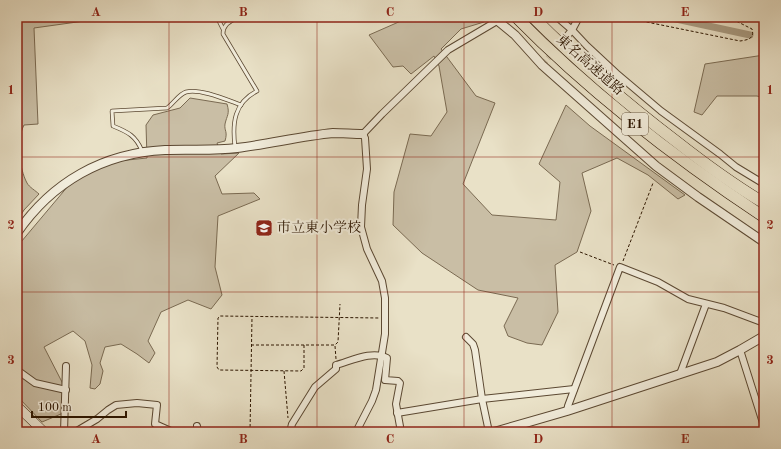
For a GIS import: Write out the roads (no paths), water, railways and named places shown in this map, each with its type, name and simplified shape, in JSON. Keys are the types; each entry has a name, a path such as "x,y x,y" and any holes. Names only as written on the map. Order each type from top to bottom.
{"highway":[{"name":"東名高速道路","path":"516,17 585,82 640,129 707,179 764,217"},
{"name":"東名高速道路","path":"533,17 595,75 643,116 714,170 764,203"}],"main road":[{"path":"17,406 44,432"}],"street":[{"path":"557,17 616,73 661,111 736,167 764,184"},
{"path":"566,36 572,30 579,17"},
{"path":"17,232 28,217 48,196 81,173 113,159 142,152 235,148 333,133 363,134 448,50 495,19 515,35 542,65 656,166 764,242"},
{"path":"356,432 376,390 385,334 385,298 382,281 366,249 361,227 362,205 367,169 365,138 363,134"},
{"path":"567,411 620,267 658,282 688,299 724,308 764,323"},
{"path":"680,374 706,304"},
{"path":"494,432 521,429 567,411 717,362 764,336"},
{"path":"466,337 473,344 489,432"},
{"path":"740,350 764,426"},
{"path":"290,432 292,424 315,387 336,368 336,365 373,355 381,355 387,358 386,380 398,381 400,383 396,404 401,432"},
{"path":"64,432 66,366"},
{"path":"17,370 35,383 66,390"},
{"path":"397,413 482,399 574,389"},
{"path":"75,432 97,419 112,406 122,403 157,405 155,424 173,432"}],"lane":[{"path":"217,17 223,29 223,34 257,90 250,94 237,111 233,126 235,148"},
{"path":"223,29 225,24 238,17"},
{"path":"142,152 138,141 124,130 113,126 112,111 167,108 184,92 196,91 220,97 241,105"}],"waterway":[{"path":"667,17 750,35"}],"tunnel":[{"path":"542,65 567,36"}],"place":[{"name":"市立東小学校","path":"264,228"}]}
